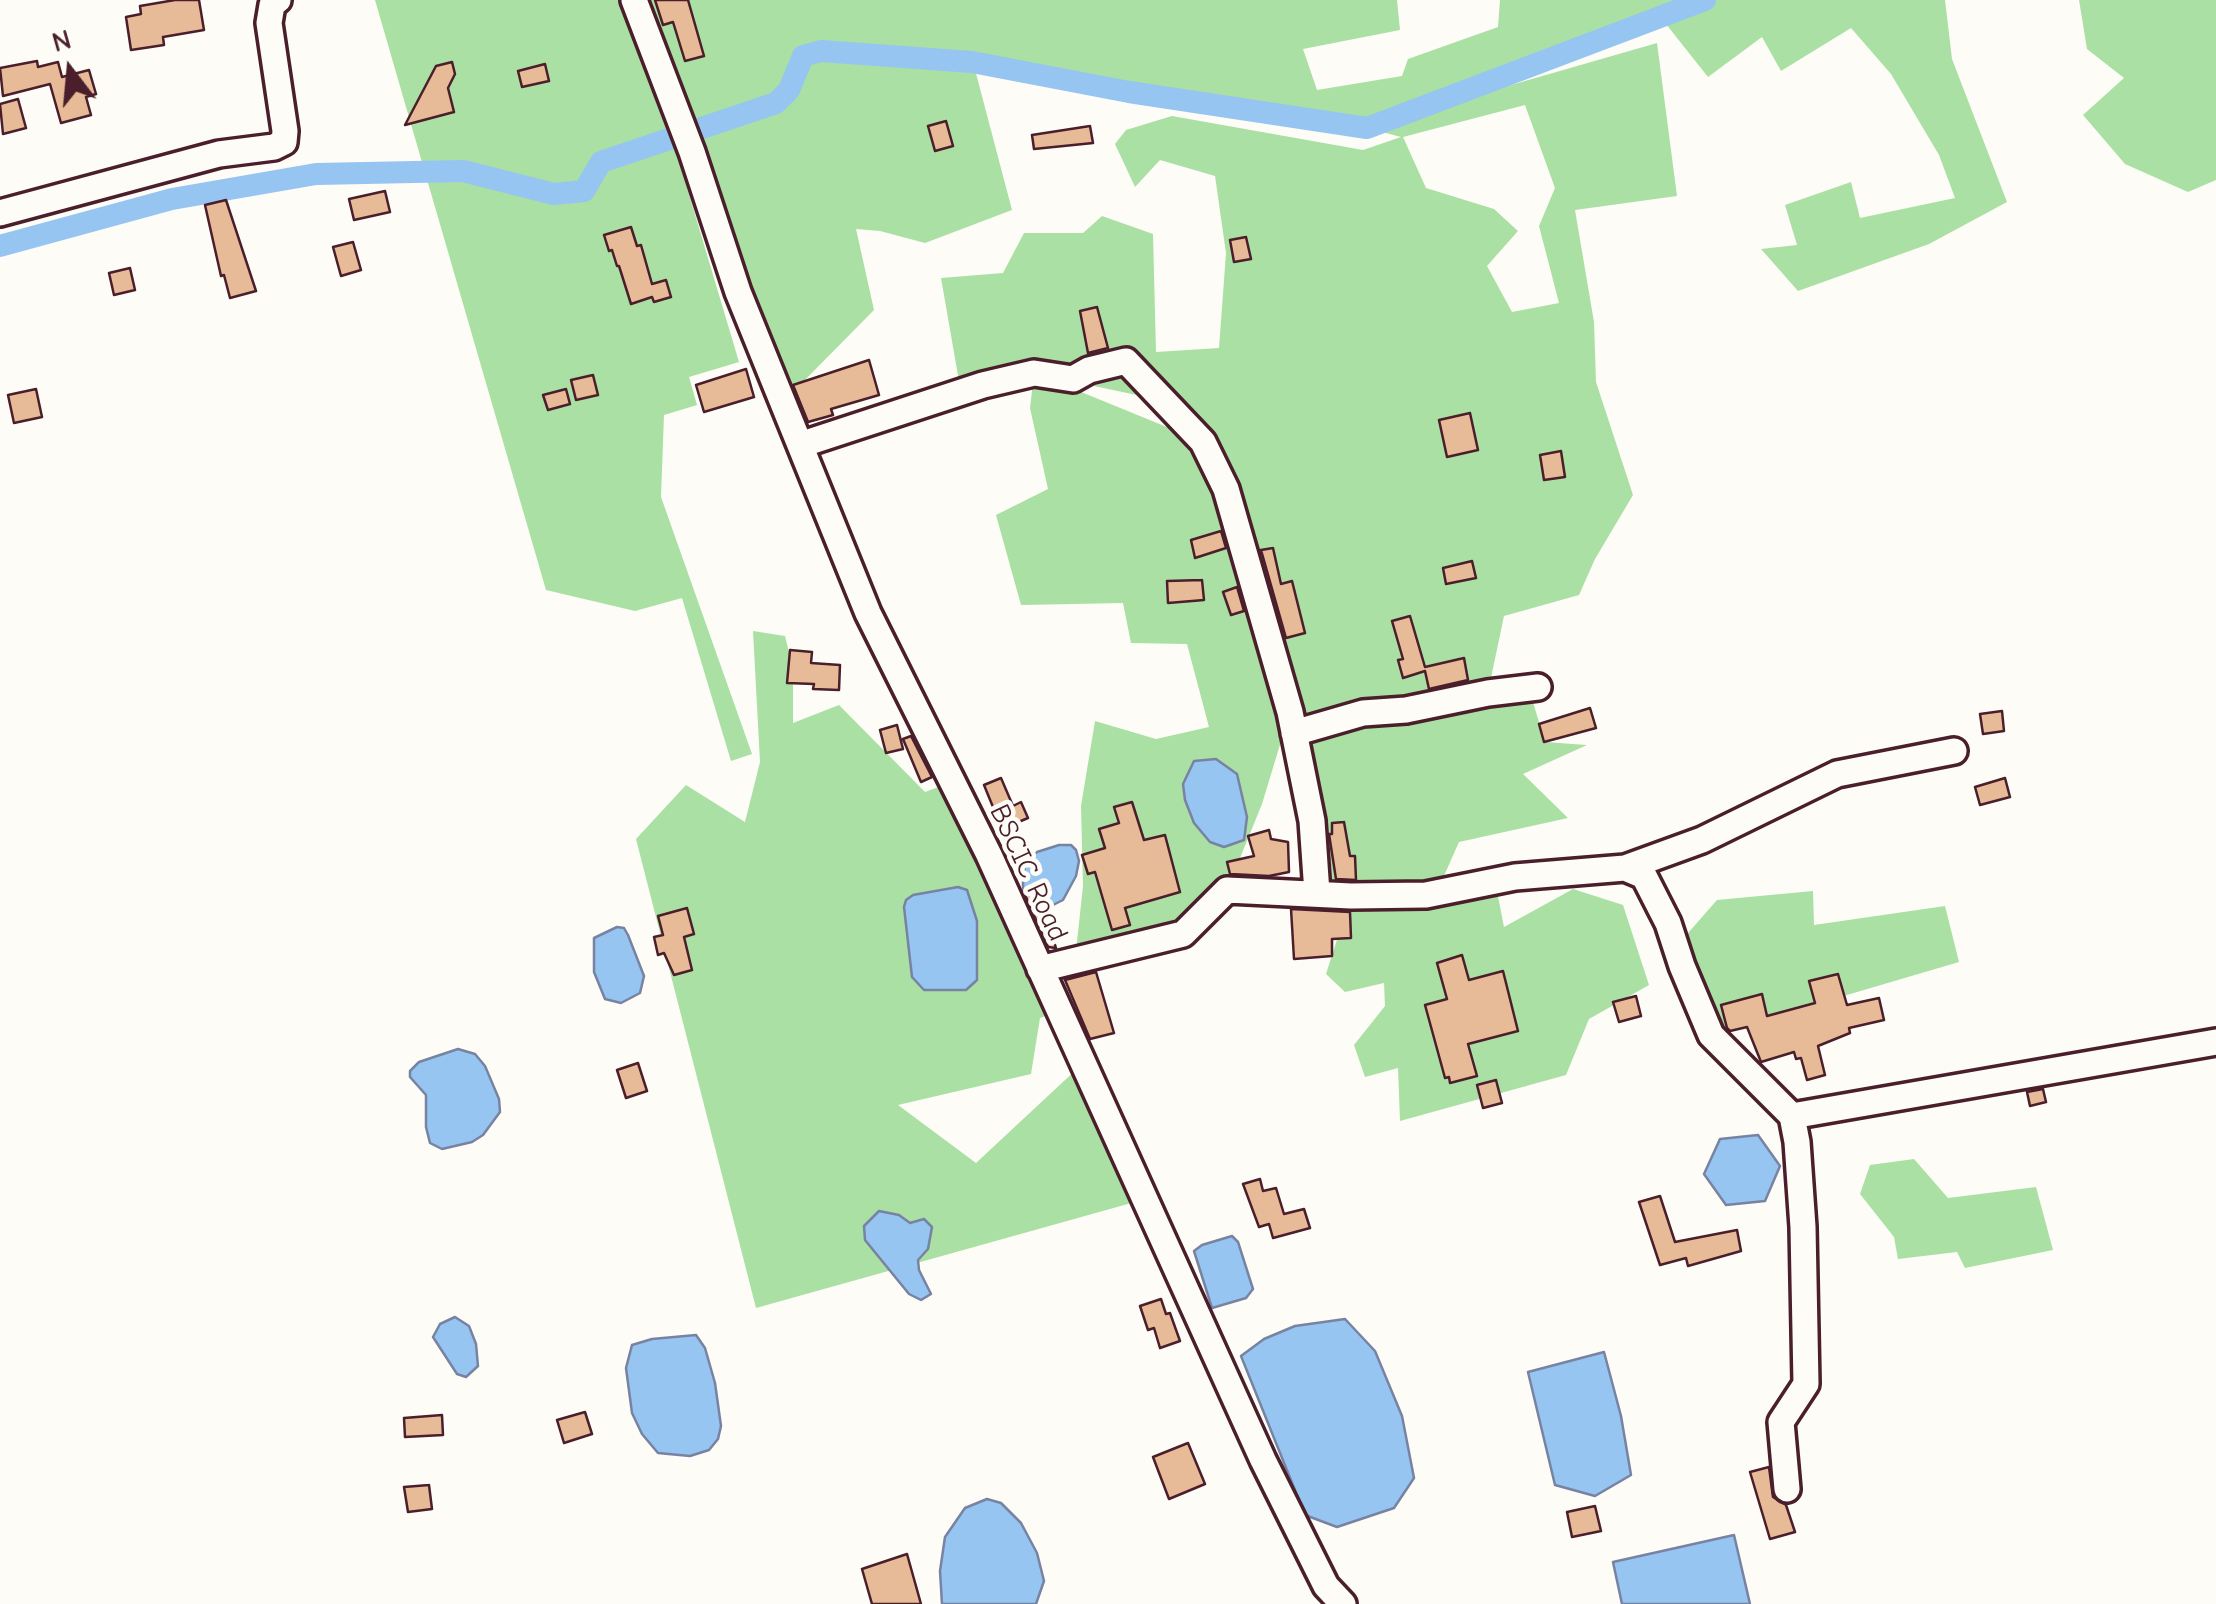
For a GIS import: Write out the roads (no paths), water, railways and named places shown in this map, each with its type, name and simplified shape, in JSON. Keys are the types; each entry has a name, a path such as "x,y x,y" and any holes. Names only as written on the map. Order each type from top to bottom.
{"street":[{"path":"0,213 219,154 274,147 284,142 269,24 272,4 278,0"},
{"name":"BSCIC Road","path":"634,0 692,152 738,292 868,613 989,856 1263,1460 1326,1586 1343,1604"},
{"path":"800,445 982,386 1034,373 1073,378 1088,370 1126,361 1203,442 1226,489 1256,600 1278,661 1312,821 1318,893"},
{"path":"1294,732 1363,713 1406,710 1538,687"},
{"path":"1040,969 1183,934 1227,890 1426,895 1515,877 1625,868 1702,840 1837,774 1954,751"},
{"path":"1625,868 1644,876 1668,923 1711,1034 1792,1116 1798,1142 1803,1228 1806,1384 1781,1422 1786,1489"},
{"path":"1792,1116 2216,1042"}],"water":[{"path":"1216,759 1237,774 1247,817 1244,840 1224,847 1210,842 1194,823 1183,784 1194,761"},
{"path":"1071,845 1079,861 1063,900 1047,908 1037,890 1023,891 1023,874 1037,852"},
{"path":"958,887 967,890 977,921 977,980 966,990 924,990 912,977 906,900 913,895"},
{"path":"617,927 624,928 628,935 644,976 640,993 621,1003 605,999 594,972 594,938"},
{"path":"458,1049 475,1054 485,1066 499,1099 500,1112 483,1135 472,1142 442,1149 430,1143 426,1095 410,1077 410,1071 419,1062"},
{"path":"1758,1135 1780,1166 1765,1201 1726,1205 1704,1174 1720,1139"},
{"path":"879,1211 899,1215 910,1223 924,1219 932,1227 928,1249 918,1260 931,1294 921,1300 909,1294 865,1240 864,1226"},
{"path":"1232,1236 1238,1242 1253,1289 1246,1298 1212,1308 1194,1251"},
{"path":"455,1317 469,1326 476,1344 478,1366 466,1377 457,1374 433,1337 440,1324"},
{"path":"1345,1319 1375,1351 1402,1416 1414,1478 1394,1508 1337,1527 1305,1515 1241,1356 1264,1339 1295,1326"},
{"path":"696,1335 705,1348 715,1383 721,1426 718,1439 709,1450 690,1456 658,1453 642,1434 632,1413 626,1368 632,1345"},
{"path":"1604,1352 1631,1475 1595,1496 1555,1485 1528,1372"},
{"path":"987,1499 1001,1503 1021,1523 1037,1553 1044,1581 1036,1604 942,1604 940,1571 945,1537 965,1508"},
{"path":"1734,1535 1750,1604 1622,1604 1613,1562"}],"waterway":[{"path":"0,246 172,199 316,174 463,171 554,194 584,191 601,162 776,103 789,90 803,56 821,51 972,62 1129,92 1367,128 1705,0"}]}
